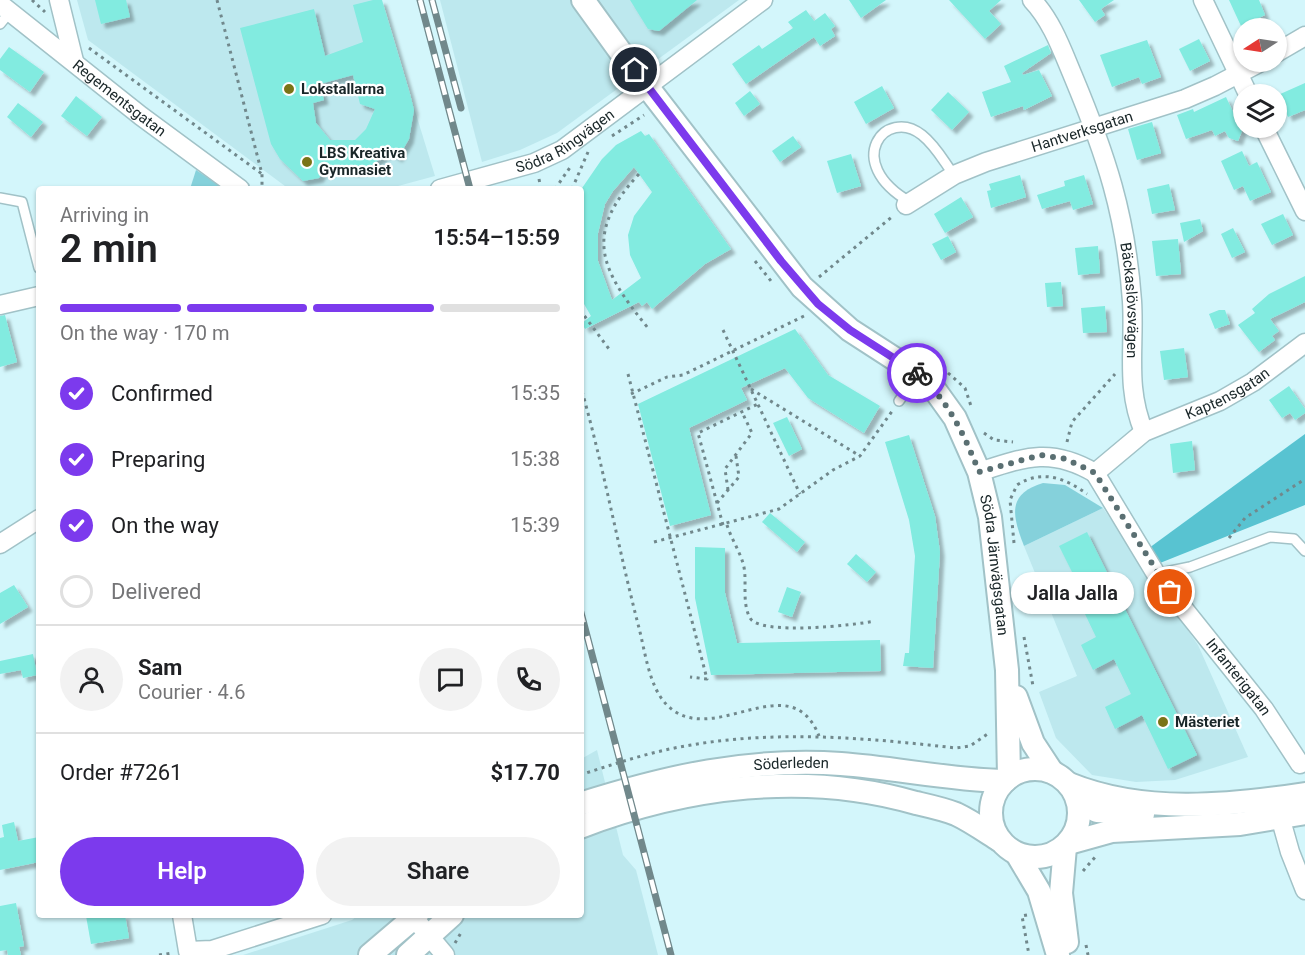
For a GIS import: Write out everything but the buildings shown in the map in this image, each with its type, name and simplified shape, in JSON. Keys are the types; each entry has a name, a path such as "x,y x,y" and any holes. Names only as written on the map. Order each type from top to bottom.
{"street":[{"path":"59,0 74,61"},
{"name":"Södra Järnvägsgatan","path":"583,0 640,92 818,304 850,330 918,374 938,394 955,418 979,472 990,517 1008,670 1007,779"},
{"name":"Södra Ringvägen","path":"450,186 549,157 763,0"},
{"name":"Bäckaslövsvägen","path":"1032,0 1053,31 1094,126 1121,212 1132,302 1131,383 1144,432"},
{"path":"1203,0 1243,84"},
{"name":"Regementsgatan","path":"4,13 74,61 236,186"},
{"path":"1287,47 1305,36"},
{"name":"Hantverksgatan","path":"908,204 954,175 1094,126 1185,99 1242,72"},
{"path":"1269,138 1305,211"},
{"path":"0,305 36,297"},
{"name":"Kaptensgatan","path":"1144,432 1220,401 1253,382 1305,343"},
{"path":"979,472 1041,455 1066,459 1095,473 1144,432"},
{"name":"Infanterigatan","path":"1095,473 1156,574 1264,709 1300,764"},
{"path":"0,544 36,521"},
{"name":"Södra Järnvägsgatan","path":"1008,670 1026,728 1066,786"},
{"name":"Söderleden","path":"584,803 679,775 758,765 841,764 958,780 1007,779 1034,769 1066,786 1095,795 1142,802 1249,802 1305,813"},
{"path":"1007,779 993,798 1002,837 1039,891 1058,955"},
{"name":"Söderleden","path":"584,826 674,799 736,789 813,785 887,794 956,814 1037,858 1057,853 1067,845 1112,831 1240,824 1305,794"},
{"path":"1066,786 1080,819 1067,845 1061,893 1069,955"},
{"path":"1278,808 1305,890"},
{"path":"182,918 188,951 212,950 313,918"},
{"path":"370,955 413,918"},
{"path":"416,918 445,955"},
{"path":"408,955 449,918"}],"lane":[{"path":"908,204 887,187 875,168 872,151 874,143 889,131 902,128 921,134 932,144 954,175"},
{"path":"0,198 22,202 36,256"},
{"path":"899,401 918,374"},
{"path":"1156,574 1190,567 1270,537 1294,538 1305,551"}],"path":[{"path":"32,0 66,31 262,174"},
{"path":"217,0 262,174 262,186"},
{"path":"640,92 645,114 650,122"},
{"path":"607,140 645,114"},
{"path":"557,186 577,158 597,146"},
{"path":"573,186 588,152"},
{"path":"639,174 612,207 606,224 604,249 612,281 648,328"},
{"path":"822,286 815,279 908,204"},
{"path":"753,258 773,283"},
{"path":"797,310 811,323"},
{"path":"584,315 609,349"},
{"path":"631,394 666,377 683,375 804,316"},
{"path":"723,330 800,494"},
{"path":"1067,442 1072,422 1113,378 1132,348"},
{"path":"944,370 965,388 972,411"},
{"path":"628,374 631,394 707,679 690,677"},
{"path":"750,388 860,456"},
{"path":"584,401 618,546 651,673 660,697 674,711 701,721 723,718 760,706 788,708 809,718 819,736"},
{"path":"654,542 779,509 833,470 860,456 899,401"},
{"path":"758,404 698,433 717,503 743,564 743,590 749,617 753,622 768,628 855,625 875,621"},
{"path":"728,490 725,469 752,433 742,412"},
{"path":"979,428 994,440 1012,442"},
{"path":"717,503 739,477 736,456"},
{"path":"1015,551 1010,500 1017,485 1023,481 1055,477 1073,483 1095,498 1106,493"},
{"path":"1231,552 1229,538 1245,518 1305,479"},
{"path":"1024,636 1035,696"},
{"path":"988,733 989,727"},
{"path":"1080,876 1095,856 1114,846 1112,831"},
{"path":"1022,916 1029,955"},
{"path":"1084,935 1088,955"}],"shaded area":[{"path":"77,0 381,0 435,176 398,186 285,186 88,40"},
{"path":"440,0 739,0 557,133 520,150 482,162"},
{"path":"196,170 220,186 191,186"},
{"path":"1305,434 1305,505 1155,565 1149,548"},
{"path":"1043,483 1065,485 1103,508 1024,546 1017,525 1015,507 1023,493"},
{"path":"1103,508 1198,645 1248,757 1175,780 1136,782 1092,775 1056,738 1039,692 1077,676 1024,546"},
{"path":"597,750 623,855 636,870 658,955 243,955 354,918 584,918 584,757"}],"railway":[{"path":"420,0 469,186"},
{"path":"432,0 461,108"},
{"path":"584,624 671,955"}],"way so far":[{"path":"917,373 932,386 955,418 979,472 1041,455 1066,459 1095,473 1156,574 1170,592"}],"place":[{"name":"Lokstallarna","path":"289,89"},
{"name":"LBS Kreativa Gymnasiet","path":"307,162"},
{"name":"Jalla Jalla","path":"1170,592"},
{"name":"Mästeriet","path":"1163,722"}],"route":[{"path":"635,70 802,287 831,316 917,373"}]}
